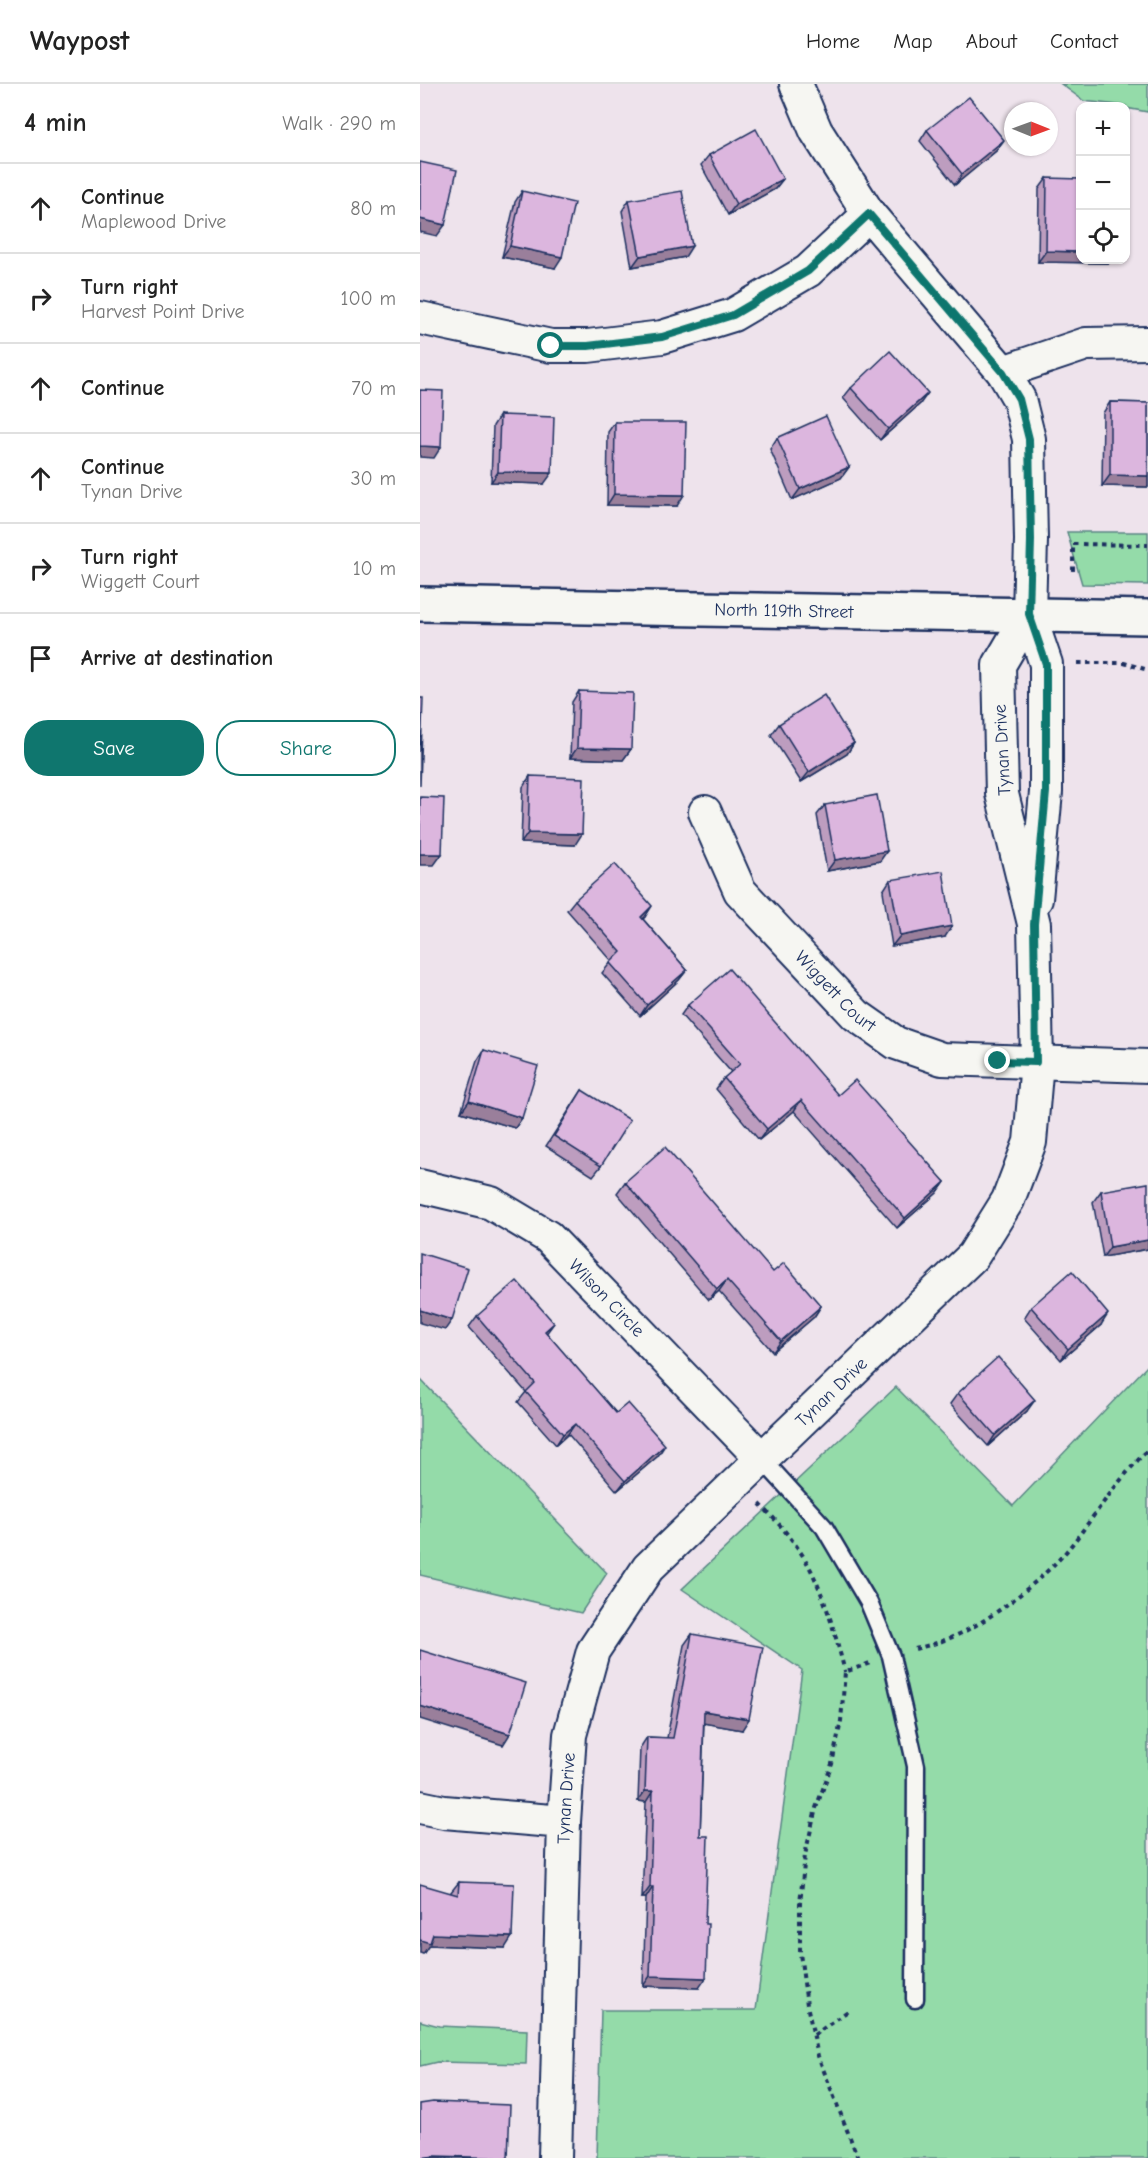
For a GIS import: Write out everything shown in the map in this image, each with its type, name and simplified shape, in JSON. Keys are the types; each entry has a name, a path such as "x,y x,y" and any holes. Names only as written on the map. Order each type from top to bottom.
{"street":[{"path":"796,84 816,131 869,214 1003,372 1019,399 1029,439 1031,540 1029,614 1046,664 1046,792 1034,924"},
{"path":"420,318 551,346 588,346 662,337 733,315 808,271 869,214"},
{"path":"1003,372 1086,344 1148,343"},
{"name":"North 119th Street","path":"420,604 1148,617"},
{"name":"Tynan Drive","path":"555,2158 564,1822 570,1735 593,1651 648,1568 973,1256 1008,1200 1030,1143 1036,1062 1034,924 1002,794 999,665 1029,614"},
{"name":"Wiggett Court","path":"705,813 740,891 856,1015 896,1043 942,1059 1148,1065"},
{"name":"Wilson Circle","path":"420,1186 491,1203 548,1237 761,1458"},
{"path":"420,1807 444,1812 564,1822"}],"lane":[{"path":"761,1458 824,1527 869,1603 891,1656 916,1766 915,1999"}],"path":[{"path":"1073,571 1073,544 1148,545"},
{"path":"1071,663 1124,663 1148,670"},
{"path":"758,1502 781,1526 810,1568 831,1618 845,1672"},
{"path":"814,2035 848,2011"}],"green space":[{"path":"1061,84 1148,84 1148,112 1130,109 1130,102 1084,101"},
{"path":"1067,532 1148,532 1148,585 1082,584"},
{"path":"1148,1365 1148,2158 597,2158 601,2010 756,2010 802,1670 682,1589 896,1387 1013,1506"},
{"path":"420,1379 607,1573 581,1613 420,1575"},
{"path":"420,2021 439,2026 527,2030 526,2064 437,2062 420,2066"}],"building":[{"path":"969,97 1004,140 962,174 927,130"},
{"path":"756,129 783,179 736,204 709,155"},
{"path":"420,162 457,170 445,225 420,219"},
{"path":"1047,178 1076,179 1076,252 1046,251"},
{"path":"522,191 574,203 562,257 510,246"},
{"path":"682,191 692,246 640,256 629,200"},
{"path":"890,351 928,393 888,429 851,388"},
{"path":"420,390 443,391 441,447 420,446"},
{"path":"1110,402 1148,403 1148,476 1110,475"},
{"path":"500,415 554,417 552,473 498,472"},
{"path":"826,416 849,467 800,489 777,438"},
{"path":"615,422 686,422 684,495 614,494"},
{"path":"579,691 633,693 631,749 577,748"},
{"path":"824,695 854,743 809,772 779,724"},
{"path":"420,698 423,698 420,786"},
{"path":"530,776 584,778 582,834 528,833"},
{"path":"877,795 887,851 835,860 825,805"},
{"path":"420,797 444,798 442,854 420,854"},
{"path":"615,864 652,906 641,917 687,970 647,1005 610,963 621,952 575,900"},
{"path":"943,871 952,926 900,936 890,880"},
{"path":"729,969 838,1095 855,1080 945,1182 905,1218 801,1100 767,1129 724,1078 740,1064 688,1005"},
{"path":"484,1050 538,1066 522,1118 469,1101"},
{"path":"582,1090 630,1120 601,1166 554,1136"},
{"path":"665,1147 773,1272 784,1263 821,1306 781,1341 727,1280 717,1289 625,1182"},
{"path":"1148,1183 1148,1240 1110,1247 1101,1191"},
{"path":"420,1253 468,1268 452,1320 420,1310"},
{"path":"1072,1271 1108,1314 1068,1349 1031,1307"},
{"path":"517,1281 554,1323 545,1331 616,1413 628,1403 665,1445 625,1481 575,1424 563,1434 526,1392 535,1383 477,1316"},
{"path":"998,1357 1035,1400 995,1435 958,1393"},
{"path":"692,1634 763,1647 749,1719 704,1711 700,1836 708,1836 706,1978 650,1976 653,1791 645,1791 647,1737 673,1738"},
{"path":"420,1650 526,1683 510,1734 420,1706"},
{"path":"459,1882 514,1884 512,1937 433,1934 430,1943 420,1940 420,1884 458,1895"},
{"path":"433,2102 510,2105 508,2158 435,2156 420,2158 420,2104"}],"route":[{"path":"551,346 588,346 662,337 733,315 808,271 869,214 1003,372 1019,399 1029,439 1031,540 1029,614 1046,664 1046,792 1034,924 1036,1062 998,1061"}]}
